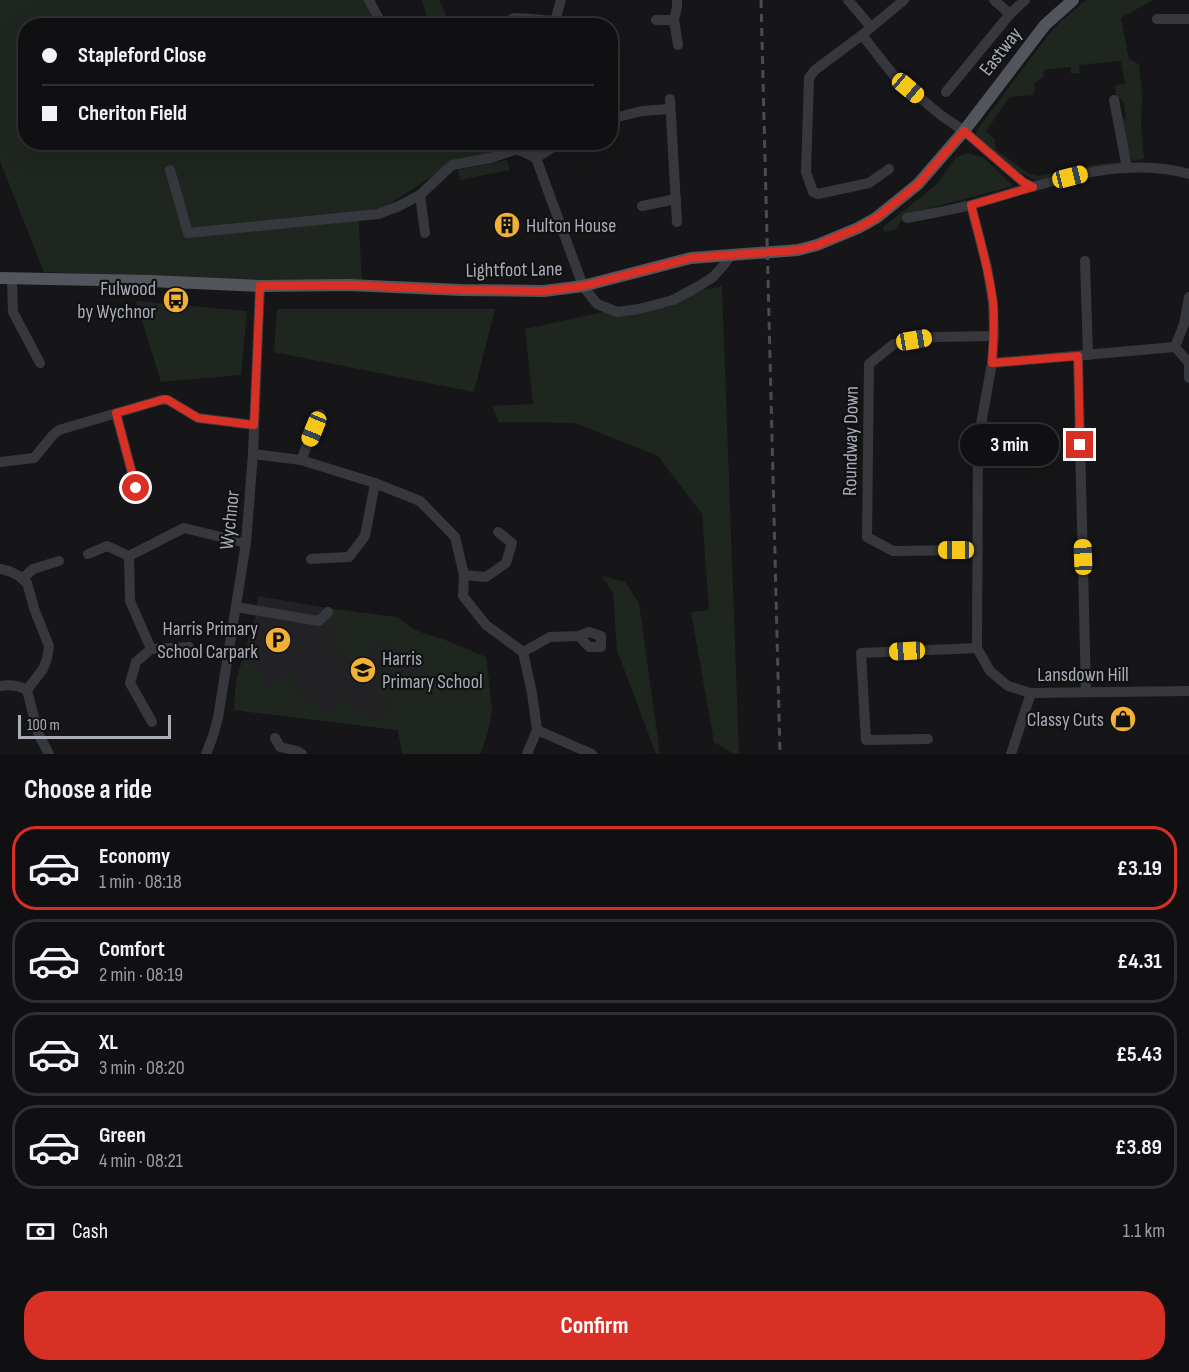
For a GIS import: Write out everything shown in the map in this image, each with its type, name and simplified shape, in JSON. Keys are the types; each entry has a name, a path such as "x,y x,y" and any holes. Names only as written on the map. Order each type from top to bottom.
{"main road":[{"name":"Eastway","path":"964,131 1045,25 1072,0"},
{"name":"Lightfoot Lane","path":"6,278 260,286 348,285 460,290 544,291 583,286 691,258 798,250 817,245 876,218 918,184 964,131"}],"street":[{"path":"369,0 379,18"},
{"path":"557,18 561,0"},
{"path":"677,0 674,20 678,45"},
{"path":"848,0 895,77 920,99 964,131 1023,182 1033,187"},
{"path":"888,169 869,183 818,194 813,192 806,172 809,78 815,70 904,0"},
{"path":"993,0 1010,14"},
{"path":"946,92 1010,14 1025,0"},
{"path":"1157,19 1189,20"},
{"path":"657,20 674,20"},
{"path":"1114,100 1127,168"},
{"path":"618,116 670,104 677,222"},
{"path":"170,170 188,233 378,214 420,195 452,165 491,158 506,150"},
{"path":"521,150 536,158 583,286 597,304 617,312 673,300 713,277 731,255"},
{"path":"536,158 548,150"},
{"path":"907,218 971,205 1098,171 1148,166 1178,170 1189,174"},
{"path":"420,195 426,233"},
{"path":"642,206 676,199"},
{"path":"928,739 866,740 861,653 977,648 978,441 992,363 994,336 992,294 971,205"},
{"path":"1085,261 1083,355 1086,692"},
{"path":"6,278 13,312 40,363"},
{"name":"Wychnor","path":"206,754 218,718 246,543 253,454 260,286"},
{"path":"1175,347 1184,324 1189,297"},
{"name":"Roundway Down","path":"977,550 893,551 867,537 869,364 894,344 934,337 994,336"},
{"path":"992,363 1175,347"},
{"path":"1175,347 1189,363 1189,378"},
{"path":"0,462 34,458 59,430 165,399 198,418 254,425"},
{"path":"116,413 136,488"},
{"path":"302,460 320,414"},
{"path":"253,454 302,460 375,483 420,501 455,537 464,575 463,596 486,625 523,652 537,730 527,754"},
{"path":"310,560 349,557 365,536 375,483"},
{"path":"129,556 184,528 246,543"},
{"path":"464,575 486,577 506,563 512,543 498,532"},
{"path":"88,554 107,546 129,556"},
{"path":"129,556 130,602 151,649"},
{"path":"22,579 33,568 59,561"},
{"path":"0,569 9,571 27,584 35,611 50,646 48,660 27,690"},
{"path":"236,607 319,621 328,612"},
{"path":"523,652 550,637 579,636"},
{"path":"152,722 130,683 136,662 151,649 189,647"},
{"name":"Lansdown Hill","path":"977,648 990,671 1008,687 1031,693 1189,691"},
{"path":"0,686 11,684 27,690 39,733 49,754"},
{"path":"1011,754 1031,693"},
{"path":"537,730 592,754"},
{"path":"274,738 280,747 302,754"}],"shaded area":[{"path":"0,0 366,0 379,18 18,18 18,150 497,150 440,171 385,207 363,212 359,220 362,282 241,281 44,272 0,161"},
{"path":"422,0 439,0 447,18 427,18"},
{"path":"1086,0 1153,0 1121,18 1129,59 1139,64 1144,159 1132,161 1125,142 1124,102 1116,96 1115,85 1125,84 1121,61 1079,65 1080,73 1071,74 1071,67 1044,70 1043,78 1035,82 1034,95 1010,97 986,131 995,140 995,149 1028,173 1037,176 1122,162 1036,180 1015,170 978,140 977,130 1048,35"},
{"path":"968,153 984,158 1013,186 908,214 903,217 896,229 884,232 883,227 936,185 956,157"},
{"path":"507,160 510,170 460,180 458,170"},
{"path":"722,286 739,754 734,754 714,742 691,612 709,610 702,514 658,456 575,423 499,422 492,406 533,404 525,329"},
{"path":"136,301 247,311 241,375 161,382"},
{"path":"277,309 495,309 474,392 274,352"},
{"path":"602,576 625,582 639,603 660,754 656,754 617,650 613,593"},
{"name":"Harris Primary School","path":"258,596 396,617 417,631 486,657 492,709 481,753 402,754 398,730 234,710 236,681 255,617"},
{"name":"Harris Primary School","path":"328,608 396,617 417,631 486,657 492,709 488,731 480,754 402,754 398,730 234,710 236,681 243,658 263,676 269,686 289,671 295,678 290,684 313,705 318,704 331,713 346,699 375,724 395,705 370,680 379,670 400,687 419,668 385,639 357,667 329,642 341,632 334,626 328,633 324,627"}],"railway":[{"path":"761,0 780,754"}],"place":[{"name":"Hulton House","path":"507,225"},
{"name":"Fulwood by Wychnor","path":"176,300"},
{"name":"Harris Primary School Carpark","path":"278,640"},
{"name":"Harris Primary School","path":"363,670"},
{"name":"Classy Cuts","path":"1123,719"}],"route":[{"path":"136,488 116,413 165,399 198,418 254,425 260,286 348,285 544,291 583,286 691,258 798,250 817,245 876,218 918,184 964,131 1023,182 1033,187 971,205 987,267 993,303 992,363 1078,356 1080,445"}]}
